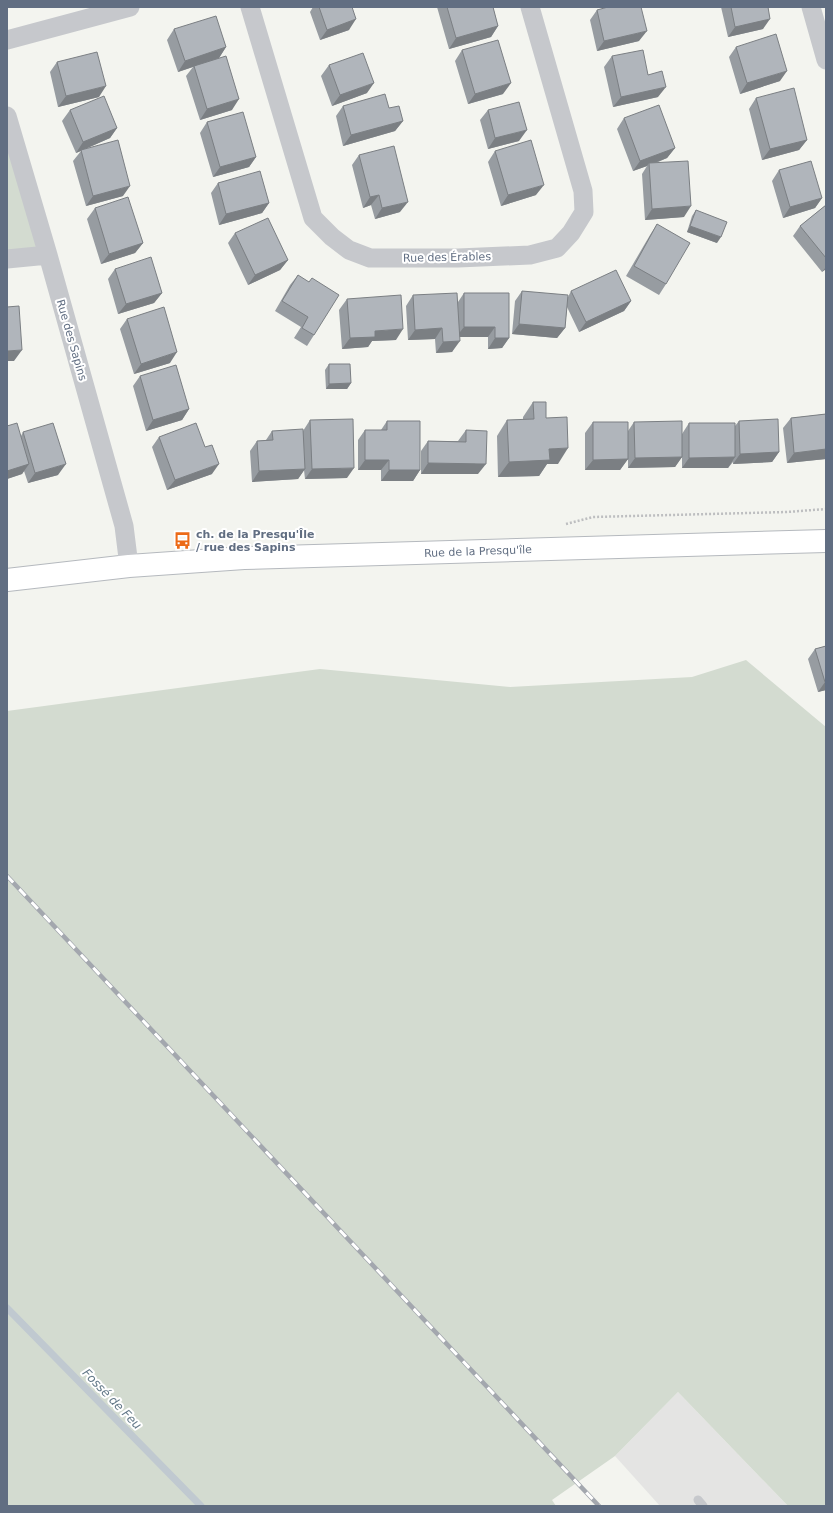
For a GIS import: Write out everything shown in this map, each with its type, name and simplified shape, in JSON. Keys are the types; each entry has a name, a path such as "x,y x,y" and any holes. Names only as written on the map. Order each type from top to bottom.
{"street":[{"path":"7,40 130,7"},
{"name":"Rue des Érables","path":"250,7 313,218 332,237 349,250 370,258 458,258 530,255 557,248 571,233 584,212 583,191 530,7"},
{"path":"811,7 826,60"},
{"name":"Rue des Sapins","path":"7,116 48,255 124,526 129,566"},
{"path":"7,259 48,255"},
{"name":"Rue de la Presqu'île","path":"7,580 129,566 252,558 826,541"}],"shaded area":[{"path":"7,126 41,257 7,260"},
{"path":"746,660 826,727 826,1506 788,1506 678,1392 615,1456 552,1500 556,1506 7,1506 7,711 320,669 510,687 692,677"},
{"path":"678,1392 788,1506 660,1506 615,1456"}],"building":[{"path":"319,7 352,7 356,19 327,30"},
{"path":"447,7 493,7 498,26 456,38"},
{"path":"608,7 641,7 647,31 604,41 597,10"},
{"path":"731,7 768,7 770,19 735,27"},
{"path":"216,16 226,47 185,61 174,29"},
{"path":"776,34 787,71 747,83 736,47"},
{"path":"498,40 511,83 475,94 462,50"},
{"path":"643,50 648,75 662,71 666,87 621,97 612,56"},
{"path":"97,52 106,86 66,96 57,62"},
{"path":"363,53 374,83 340,95 329,65"},
{"path":"226,56 239,99 207,109 194,66"},
{"path":"794,88 807,140 770,149 756,98"},
{"path":"385,94 389,108 399,106 403,121 351,135 343,106"},
{"path":"104,96 117,128 83,142 70,110"},
{"path":"519,102 527,130 495,138 488,110"},
{"path":"659,105 675,148 640,161 624,118"},
{"path":"243,112 256,157 220,167 207,122"},
{"path":"118,140 130,186 93,196 81,150"},
{"path":"531,140 544,185 508,195 495,151"},
{"path":"394,146 408,202 382,208 379,195 370,197 359,155"},
{"path":"688,161 691,206 652,209 649,163"},
{"path":"811,161 822,198 790,207 779,170"},
{"path":"260,171 269,203 226,214 218,183"},
{"path":"128,197 143,243 109,254 95,208"},
{"path":"826,205 826,258 800,226"},
{"path":"696,210 727,222 721,237 690,226"},
{"path":"268,218 288,260 255,275 235,233"},
{"path":"657,224 690,243 666,284 634,266"},
{"path":"151,257 162,293 126,304 115,269"},
{"path":"616,270 631,301 586,322 571,291"},
{"path":"298,275 309,282 312,278 339,295 314,335 302,328 308,317 282,301"},
{"path":"522,291 568,295 565,328 519,324"},
{"path":"457,293 460,341 443,342 442,328 415,330 413,295"},
{"path":"464,293 509,293 509,338 495,338 495,327 464,327"},
{"path":"401,295 403,329 375,331 375,337 350,338 347,299"},
{"path":"19,306 22,350 7,351 7,307"},
{"path":"164,307 177,352 141,364 127,319"},
{"path":"329,364 350,364 351,383 329,384"},
{"path":"176,365 189,409 153,420 140,376"},
{"path":"533,402 546,402 546,418 567,417 568,448 549,449 550,460 509,462 507,420 534,419"},
{"path":"826,414 826,449 794,453 791,418"},
{"path":"353,419 354,468 312,469 310,420"},
{"path":"778,419 779,452 740,454 739,421"},
{"path":"387,421 420,421 420,470 389,470 389,460 365,460 365,430 387,430"},
{"path":"682,421 682,457 635,458 634,422"},
{"path":"593,422 628,422 628,459 593,460"},
{"path":"17,423 29,464 7,471 7,426"},
{"path":"53,423 66,464 35,473 23,432"},
{"path":"196,423 205,447 212,445 219,464 175,480 159,437"},
{"path":"689,423 735,423 735,457 689,458"},
{"path":"303,429 305,469 259,471 257,441 273,440 272,431"},
{"path":"466,430 487,431 486,464 428,463 428,441 466,442"},
{"path":"826,646 826,682 825,682 815,649"}],"waterway":[{"name":"Fossé de Feu","path":"7,1308 201,1506"}],"railway":[{"path":"7,876 599,1506"}],"place":[{"name":"ch. de la Presqu'Île / rue des Sapins","path":"183,540"}]}
